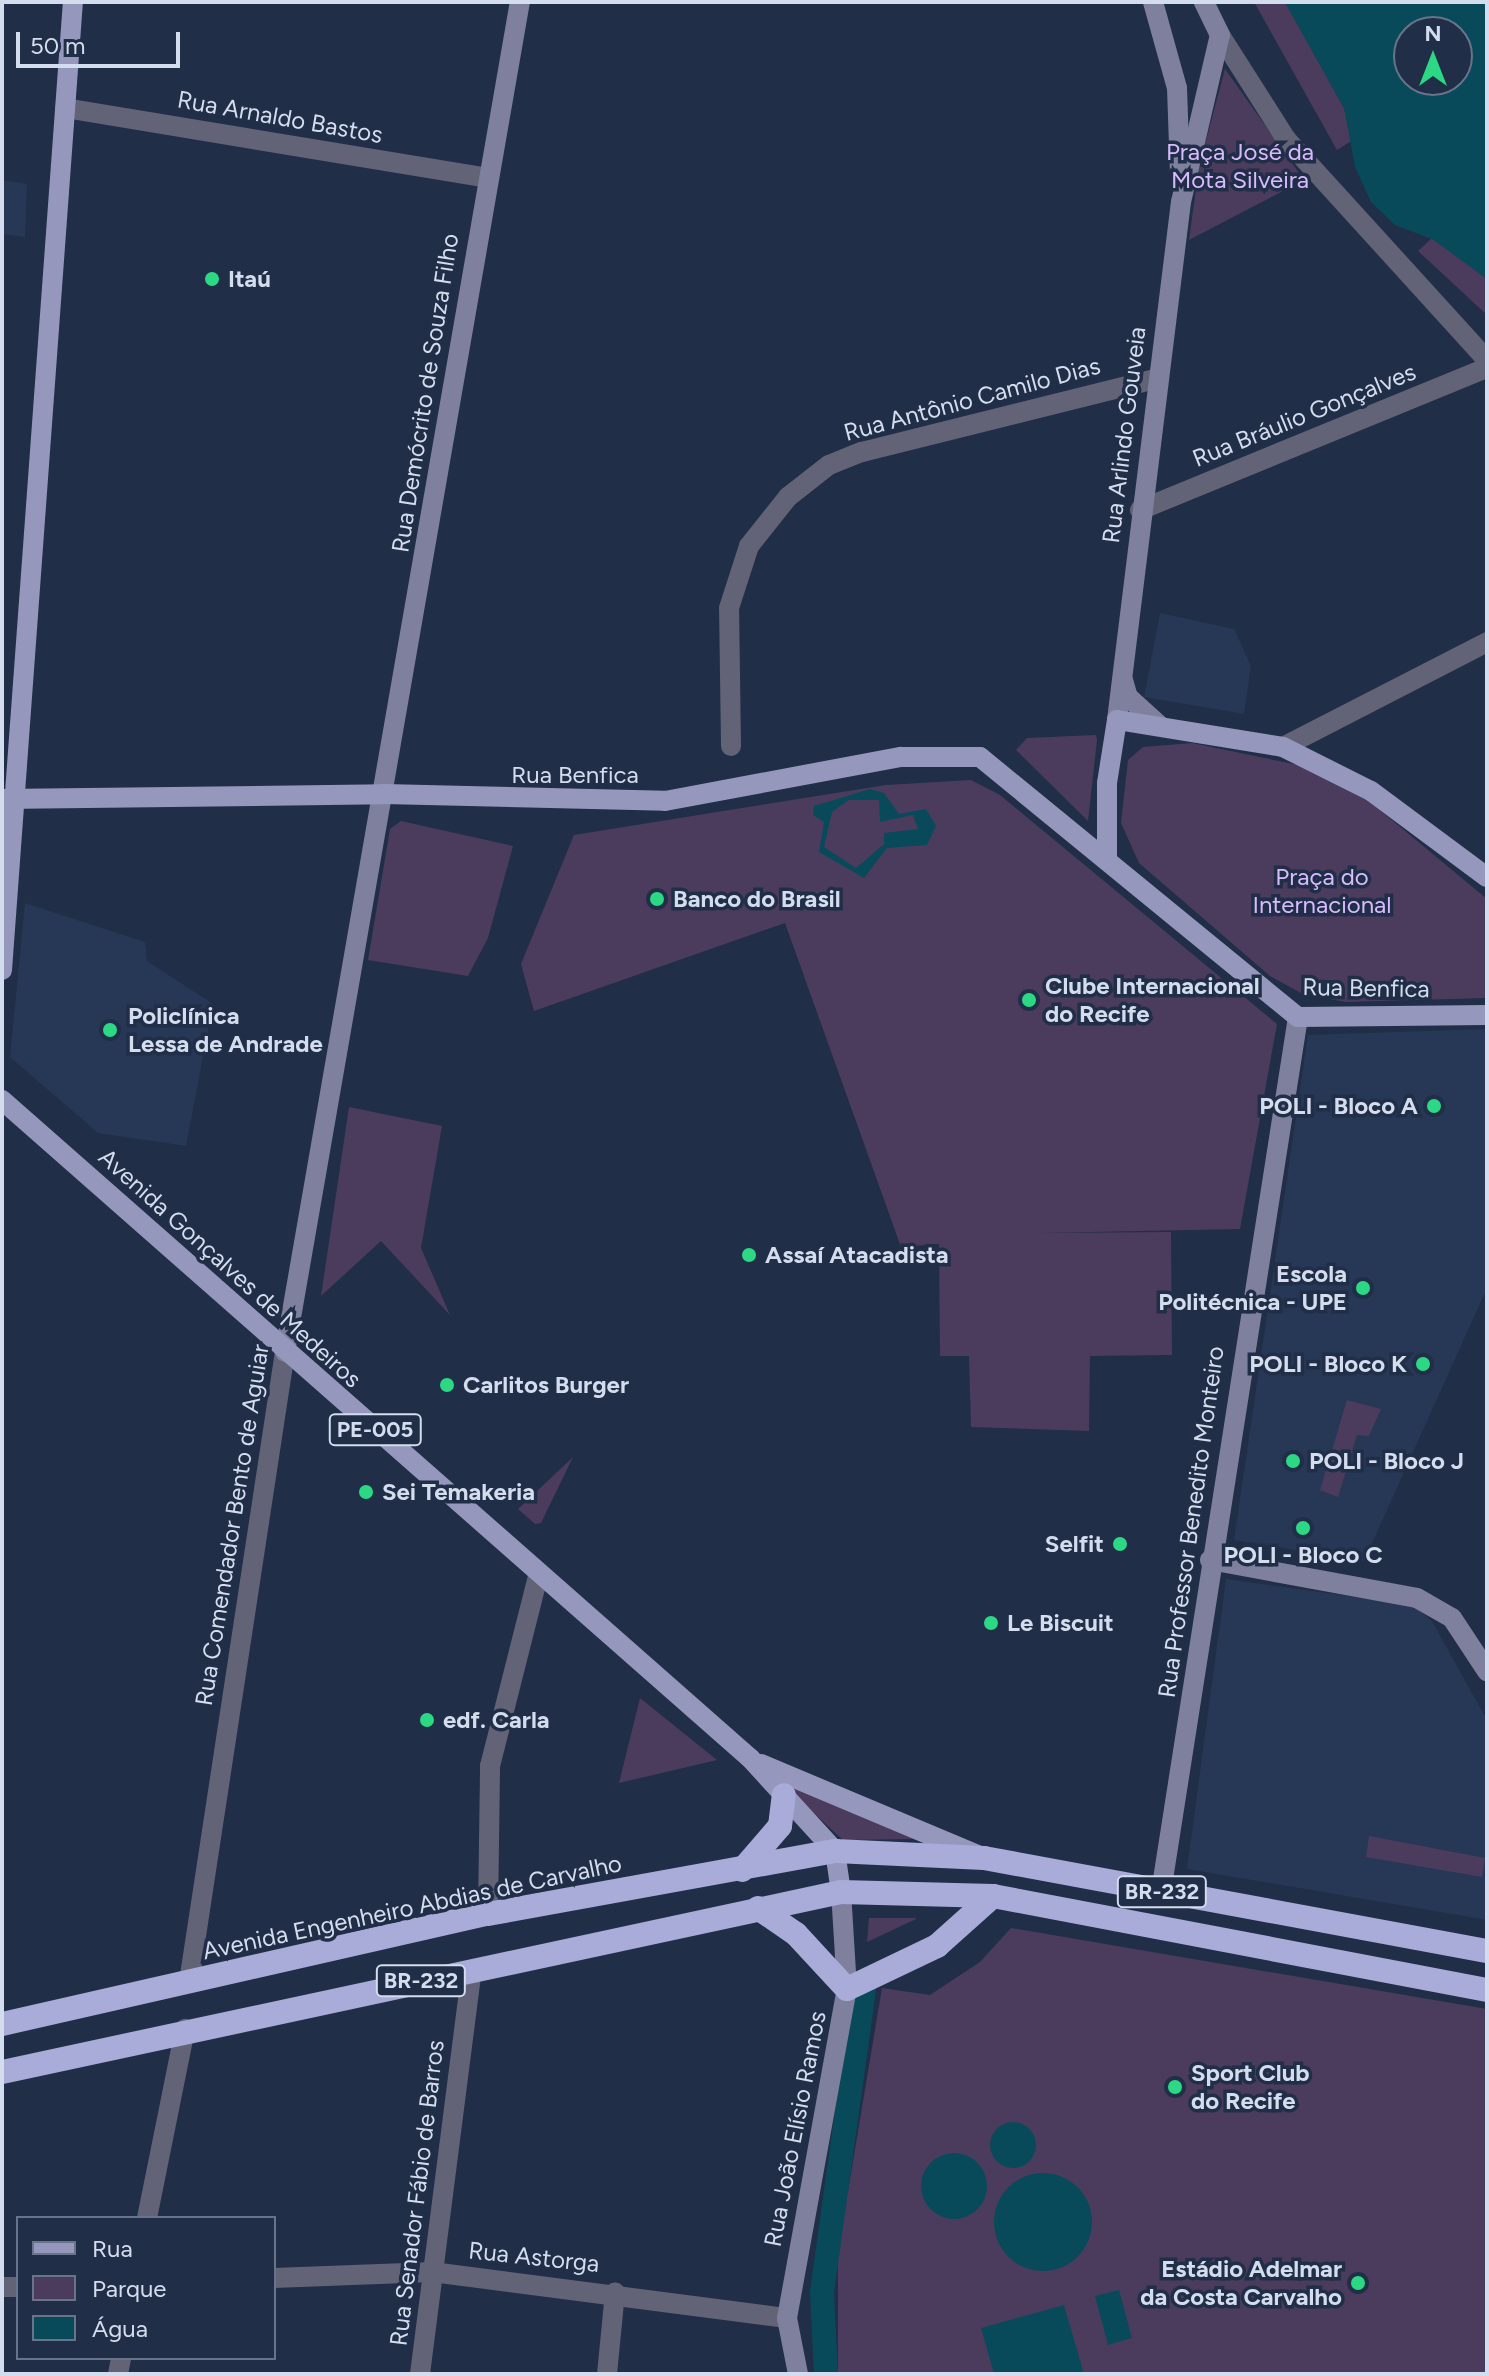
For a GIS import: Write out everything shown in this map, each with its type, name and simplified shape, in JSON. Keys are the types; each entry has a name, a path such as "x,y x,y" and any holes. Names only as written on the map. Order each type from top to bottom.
{"highway":[{"path":"742,1870 780,1826 784,1795"},
{"name":"Avenida Engenheiro Abdias de Carvalho","path":"2,2024 488,1914 835,1851"},
{"name":"BR-232","path":"835,1851 984,1858 1487,1951"},
{"name":"BR-232","path":"2,2072 185,2029 841,1892 993,1896 1487,1990"},
{"path":"758,1908 796,1934 847,1989 937,1946 993,1896"}],"main road":[{"path":"2,970 10,799 73,2"},
{"path":"1107,860 1107,783 1117,720 1283,747 1371,791 1487,877"},
{"name":"Rua Benfica","path":"10,799 384,794 665,801 901,757 980,757 1298,1017 1487,1015"},
{"name":"Avenida Gonçalves de Medeiros","path":"2,1100 750,1758 835,1851"},
{"name":"Avenida Gonçalves de Medeiros","path":"750,1758 984,1858"},
{"path":"835,1851 841,1892"}],"street":[{"name":"Rua Demócrito de Souza Filho","path":"384,794 486,178 520,2"},
{"name":"Rua Arlindo Gouveia","path":"1153,2 1177,88 1181,202"},
{"path":"1204,2 1220,35 1286,139 1487,360"},
{"name":"Rua Arlindo Gouveia","path":"1117,720 1140,510 1181,202 1220,35"},
{"name":"Rua Arnaldo Bastos","path":"65,108 486,178"},
{"name":"Rua Bráulio Gonçalves","path":"1140,510 1487,368"},
{"name":"Rua Antônio Camilo Dias","path":"731,746 729,608 749,546 788,497 829,465 862,452 1158,378"},
{"path":"1283,747 1487,642"},
{"path":"1122,676 1128,697 1159,725"},
{"name":"Rua Comendador Bento de Aguiar","path":"189,1982 285,1352 384,794"},
{"name":"Rua Professor Benedito Monteiro","path":"1161,1892 1210,1560 1298,1017"},
{"path":"1210,1560 1417,1598 1452,1618 1487,1671"},
{"path":"488,1914 490,1766 539,1573"},
{"name":"Rua João Elísio Ramos","path":"798,2374 787,2318 847,1989 841,1892"},
{"name":"Rua Senador Fábio de Barros","path":"420,2374 472,1970"},
{"path":"147,2216 185,2029"},
{"name":"Rua Astorga","path":"276,2278 432,2272 615,2292 787,2318"},
{"path":"607,2374 615,2292"}],"shaded area":[{"path":"2,180 27,184 25,237 2,234"},
{"path":"1160,613 1234,629 1251,666 1244,714 1144,697"},
{"name":"Policlínica Lessa de Andrade","path":"25,903 145,942 147,961 213,1004 186,1146 98,1133 10,1057"},
{"name":"Escola Politécnica - UPE","path":"1487,1029 1487,1288 1364,1561 1234,1540 1308,1035"},
{"path":"1226,1579 1413,1605 1432,1621 1487,1720 1487,1920 1187,1869"}],"green space":[{"path":"1254,2 1285,2 1344,108 1353,140 1337,150"},
{"name":"Praça José da Mota Silveira","path":"1225,69 1304,180 1189,240 1199,167"},
{"path":"1432,238 1487,279 1487,315 1418,251"},
{"path":"1096,735 1088,821 1016,750 1027,738"},
{"name":"Praça do Internacional","path":"1192,743 1303,766 1369,801 1487,899 1487,998 1345,1002 1301,993 1270,976 1139,863 1121,823 1128,760 1143,747"},
{"name":"Clube Internacional do Recife","path":"971,780 1000,795 1277,1024 1240,1229 1039,1233 1171,1232 1172,1355 1090,1356 1089,1431 971,1427 969,1356 940,1356 939,1244 901,1247 785,923 534,1011 521,964 574,835 886,785"},
{"path":"401,821 513,846 488,938 468,976 368,960 390,829"},
{"path":"349,1107 442,1126 421,1248 450,1315 381,1241 321,1296"},
{"path":"1347,1400 1381,1409 1369,1436 1357,1435 1338,1497 1320,1490"},
{"path":"573,1457 541,1523 535,1524 518,1509"},
{"path":"640,1698 717,1760 619,1783"},
{"path":"779,1781 915,1839 843,1840"},
{"path":"1369,1836 1485,1858 1482,1877 1366,1857"},
{"path":"869,1918 915,1918 916,1919 867,1942"},
{"name":"Sport Club do Recife","path":"1011,1928 1487,2009 1487,2374 838,2374 838,2251 882,1988 930,1995 980,1962"}],"water":[{"path":"1285,2 1487,2 1487,279 1432,239 1395,225 1371,202 1355,167 1344,108"},
{"path":"870,789 884,793 899,814 926,809 936,826 927,845 887,848 864,878 819,852 824,822 813,815 814,806","holes":["849,800 879,800 880,822 913,815 918,829 884,833 884,844 856,868 824,847 832,812"]},
{"path":"1013,2122 1029,2129 1036,2145 1029,2161 1013,2168 997,2161 990,2145 997,2129"},
{"path":"954,2153 967,2156 977,2163 984,2173 987,2186 984,2199 977,2209 967,2216 954,2219 941,2216 931,2209 924,2199 921,2186 924,2173 931,2163 941,2156"},
{"path":"1043,2173 1070,2181 1084,2195 1092,2222 1084,2249 1070,2263 1043,2271 1016,2263 1002,2249 994,2222 1002,2195 1016,2181"},
{"path":"1119,2290 1132,2338 1108,2345 1095,2296"},
{"path":"1064,2305 1084,2374 994,2374 981,2328"}],"waterway":[{"path":"826,2374 822,2292 864,1988"}],"place":[{"name":"Itaú","path":"212,279"},
{"name":"Banco do Brasil","path":"657,899"},
{"name":"Clube Internacional do Recife","path":"1029,1000"},
{"name":"Policlínica Lessa de Andrade","path":"110,1030"},
{"name":"POLI - Bloco A","path":"1434,1106"},
{"name":"Assaí Atacadista","path":"749,1255"},
{"name":"Escola Politécnica - UPE","path":"1363,1288"},
{"name":"POLI - Bloco K","path":"1423,1364"},
{"name":"Carlitos Burger","path":"447,1385"},
{"name":"POLI - Bloco J","path":"1293,1461"},
{"name":"Sei Temakeria","path":"366,1492"},
{"name":"POLI - Bloco C","path":"1303,1528"},
{"name":"Selfit","path":"1120,1544"},
{"name":"Le Biscuit","path":"991,1623"},
{"name":"edf. Carla","path":"427,1720"},
{"name":"Sport Club do Recife","path":"1175,2087"},
{"name":"Estádio Adelmar da Costa Carvalho","path":"1358,2283"}]}
